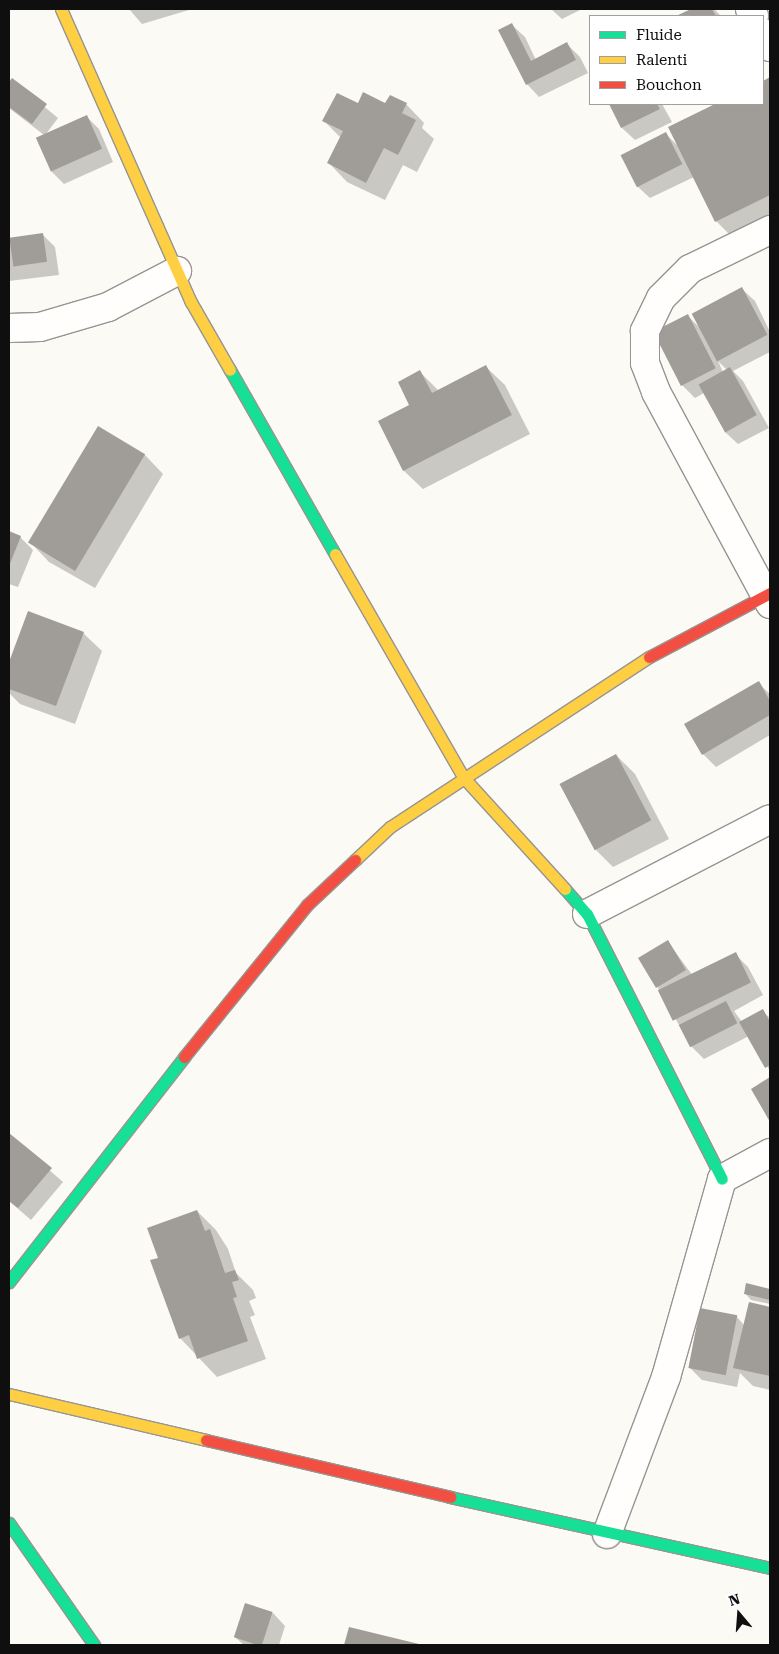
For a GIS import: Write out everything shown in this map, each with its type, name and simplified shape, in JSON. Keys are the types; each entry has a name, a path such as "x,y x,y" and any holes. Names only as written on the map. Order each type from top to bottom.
{"street":[{"path":"60,9 196,311 464,778 587,914 722,1179 666,1377 607,1534"},
{"path":"764,35 770,47"},
{"path":"9,1282 235,991 307,905 390,827 638,664 769,597 656,392 645,363 646,331 661,298 690,268 770,230"},
{"path":"9,328 40,327 108,307 177,271"},
{"path":"587,914 770,819"},
{"path":"722,1179 770,1153"},
{"path":"9,1394 607,1534 770,1568"},
{"path":"9,1523 94,1645"}],"building":[{"path":"691,9 712,9 715,15 678,15"},
{"path":"512,23 531,61 567,42 576,60 526,85 498,30"},
{"path":"770,77 770,195 715,222 668,127 713,105 764,105 764,80"},
{"path":"12,78 47,104 32,124 9,107 9,82"},
{"path":"363,92 385,103 390,95 407,103 402,113 416,120 398,155 384,148 366,183 327,163 343,131 322,121 337,93 358,103"},
{"path":"610,105 658,105 660,109 621,128"},
{"path":"87,115 102,149 51,172 36,138"},
{"path":"666,132 682,164 637,187 621,155"},
{"path":"43,233 47,262 13,266 9,238"},
{"path":"742,287 767,335 717,361 692,314"},
{"path":"688,314 716,368 681,386 653,332"},
{"path":"486,365 512,415 403,471 378,421 409,405 398,382 420,370 432,393"},
{"path":"730,367 757,415 725,433 699,384"},
{"path":"98,426 145,454 75,571 28,543"},
{"path":"9,531 21,536 9,566"},
{"path":"28,611 84,632 56,706 9,689 9,662"},
{"path":"759,681 770,701 770,715 702,755 684,724"},
{"path":"616,754 651,820 595,850 559,784"},
{"path":"668,940 686,970 656,988 638,958"},
{"path":"736,952 751,983 673,1021 658,990"},
{"path":"726,1001 737,1023 690,1047 679,1025"},
{"path":"763,1009 770,1022 770,1065 765,1068 739,1022"},
{"path":"770,1077 770,1122 751,1089"},
{"path":"9,1133 52,1168 18,1208 9,1201"},
{"path":"197,1210 205,1231 210,1229 225,1273 235,1270 239,1280 232,1282 237,1297 233,1298 248,1341 197,1359 189,1335 179,1339 150,1260 158,1258 147,1228"},
{"path":"746,1283 770,1289 770,1300 744,1294"},
{"path":"749,1302 770,1307 770,1376 733,1368"},
{"path":"700,1308 737,1315 726,1375 688,1368"},
{"path":"245,1603 273,1612 262,1645 234,1637"},
{"path":"349,1627 423,1645 344,1645"}],"traffic: fast":[{"path":"230,370 335,554"},
{"path":"565,889 587,914 722,1179"},
{"path":"9,1282 184,1057"},
{"path":"450,1497 770,1568"},
{"path":"9,1523 94,1645"}],"traffic: slow":[{"path":"61,9 191,302 230,370"},
{"path":"335,554 464,778 565,889"},
{"path":"355,860 390,827 649,657"},
{"path":"9,1394 206,1440"}],"traffic: jam":[{"path":"649,657 770,593"},
{"path":"184,1057 307,905 355,860"},
{"path":"206,1440 450,1497"}]}
